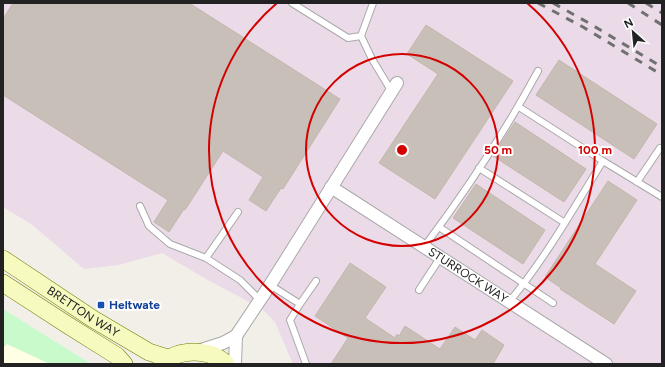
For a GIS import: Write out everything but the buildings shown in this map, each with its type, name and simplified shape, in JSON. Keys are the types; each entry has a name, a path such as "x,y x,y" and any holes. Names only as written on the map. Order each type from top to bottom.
{"street":[{"path":"165,361 180,354 197,352 223,343 236,336 270,285 394,87"},
{"name":"STURROCK WAY","path":"331,187 606,364"},
{"name":"BRETTON WAY","path":"3,259 93,319 165,361"},
{"name":"BRETTON WAY","path":"3,282 117,356 124,364"},
{"path":"235,364 236,336"},
{"path":"197,352 211,355 226,364"}],"lane":[{"path":"292,3 348,38 360,36"},
{"path":"373,3 360,36 372,59 394,87"},
{"path":"424,247 519,107 538,71"},
{"path":"519,107 662,197"},
{"path":"637,182 660,148"},
{"path":"508,302 524,284 565,223 603,161"},
{"path":"479,168 565,223"},
{"path":"140,206 149,226 170,244 206,258 240,280 260,300"},
{"path":"206,258 238,212"},
{"path":"439,227 553,302"},
{"path":"418,290 440,258"},
{"path":"306,364 290,320 316,281"},
{"path":"270,285 300,304"}],"shaded area":[{"path":"3,3 662,3 662,364 293,364 275,322 262,309 162,253 119,265 84,269 31,224 3,207"},
{"path":"7,344 50,364 3,364 3,348"}],"green space":[{"path":"3,309 91,364 50,364 7,344 3,348"}],"railway":[{"path":"538,3 583,27 662,75"},
{"path":"553,3 662,67"},
{"path":"628,3 662,25"},
{"path":"646,3 662,13"}],"place":[{"name":"Heltwate","path":"101,305"}]}
